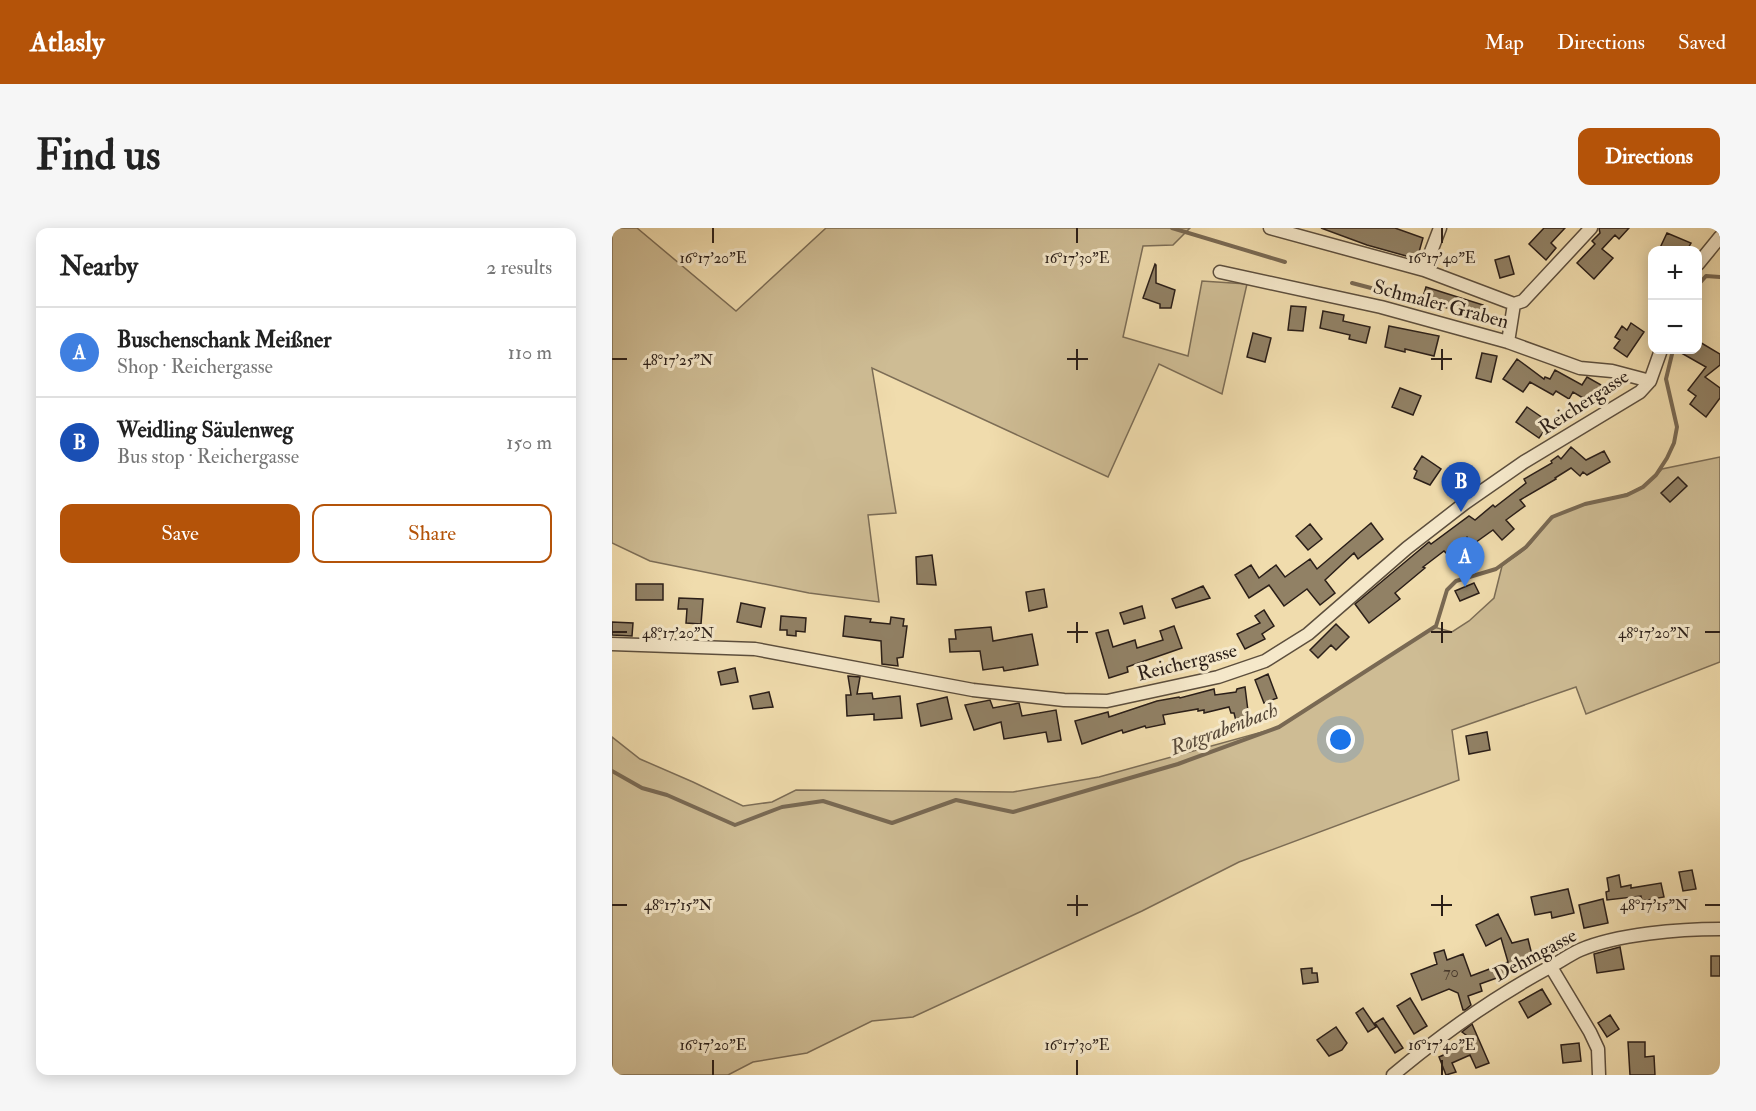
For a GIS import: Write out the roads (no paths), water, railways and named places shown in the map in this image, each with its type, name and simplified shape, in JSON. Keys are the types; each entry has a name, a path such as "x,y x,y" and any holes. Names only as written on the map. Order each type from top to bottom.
{"street":[{"name":"Schmaler Graben","path":"1270,228 1424,270 1514,304"},
{"path":"1424,270 1440,228"},
{"path":"1508,342 1514,304 1523,301 1591,228"},
{"path":"1702,259 1720,237"},
{"name":"Schmaler Graben","path":"1220,272 1381,307 1508,342 1580,368 1612,371 1650,381"},
{"name":"Reichergasse","path":"612,644 755,649 973,690 1064,700 1107,701 1218,677 1265,661 1308,634 1407,548 1457,509 1524,462 1640,392 1650,381 1660,354"},
{"name":"Dehmgasse","path":"1393,1075 1439,1036 1514,986 1579,950 1607,941 1659,933 1720,929"},
{"path":"1551,967 1598,1049 1599,1075"}],"waterway":[{"name":"Schmaler Graben","path":"1172,228 1285,262"},
{"name":"Rotgrabenbach","path":"1702,280 1706,276 1720,277"},
{"name":"Schmaler Graben","path":"1352,283 1413,299"},
{"name":"Rotgrabenbach","path":"612,771 642,788 667,795 735,825 782,807 823,801 892,823 956,800 1013,812 1178,764 1279,727 1436,626 1447,590 1456,581 1496,569 1526,547 1552,517 1585,504 1627,495 1643,487 1656,475 1674,443 1677,427 1666,379 1672,354"}],"place":[{"name":"Weidling Säulenweg","path":"1461,512"},
{"name":"Buschenschank Meißner","path":"1465,587"}]}
